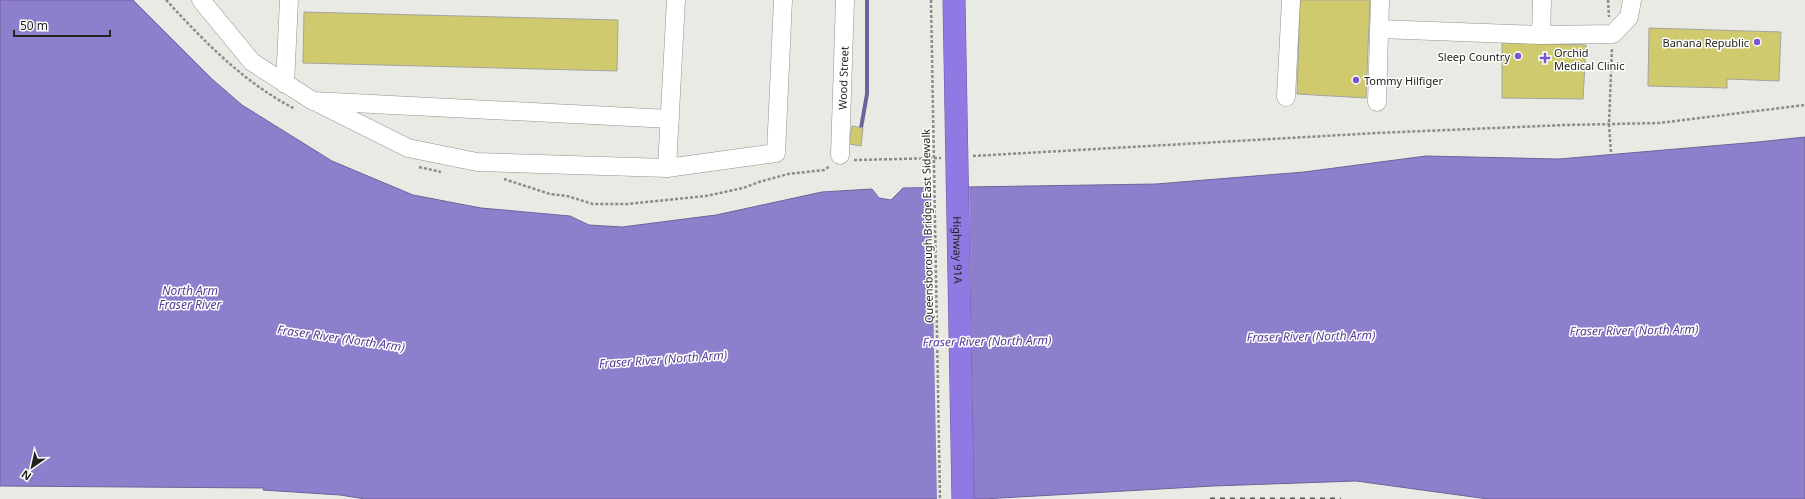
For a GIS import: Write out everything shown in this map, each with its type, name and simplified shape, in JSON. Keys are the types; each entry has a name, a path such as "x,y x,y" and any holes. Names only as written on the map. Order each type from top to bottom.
{"highway":[{"name":"Highway 91A","path":"940,0 948,499"},
{"name":"Highway 91A","path":"954,0 963,499"}],"street":[{"path":"201,0 252,62 313,101 408,148 477,162 667,168 776,153 783,0"},
{"path":"285,84 289,0"},
{"path":"667,168 676,0"},
{"name":"Wood Street","path":"840,156 845,0"},
{"path":"1286,97 1291,0"},
{"path":"1377,102 1380,0"},
{"path":"1541,35 1542,0"},
{"path":"1379,29 1541,35 1613,34 1628,18 1632,0"},
{"path":"313,101 670,119"}],"path":[{"name":"Queensborough Bridge East Sidewalk","path":"931,0 940,499"},
{"path":"1611,152 1609,125 1613,34"},
{"path":"970,156 1385,133 1659,123 1805,105"},
{"path":"840,156 851,160 877,161 947,158"}],"water":[{"name":"North Arm Fraser River","path":"0,0 133,0 212,79 242,105 332,161 413,195 481,208 570,216 589,225 622,227 716,215 822,192 872,189 879,198 891,200 903,188 1156,184 1304,172 1426,156 1559,159 1805,137 1805,499 1488,499 1356,481 1213,486 983,499 365,499 340,495 263,490 264,488 0,486"}],"pier":[{"path":"931,185 969,185 974,499 937,499"}],"building":[{"path":"1300,0 1370,0 1366,98 1297,94"},
{"path":"304,12 618,20 617,71 303,63"},
{"path":"1649,28 1781,32 1779,81 1727,79 1727,88 1648,86"},
{"path":"1502,42 1586,45 1583,99 1502,98"},
{"path":"852,126 863,128 861,146 849,144"}],"waterway":[{"path":"861,128 867,94 867,0"}],"railway":[{"path":"1210,499 1341,499"}],"place":[{"name":"Banana Republic","path":"1757,42"},
{"name":"Sleep Country","path":"1518,56"},
{"name":"Orchid Medical Clinic","path":"1545,58"},
{"name":"Tommy Hilfiger","path":"1356,80"}],"water label":[{"name":"Fraser River (North Arm)","path":"1634,330"},
{"name":"Fraser River (North Arm)","path":"1311,336"},
{"name":"Fraser River (North Arm)","path":"341,338"},
{"name":"Fraser River (North Arm)","path":"987,341"},
{"name":"Fraser River (North Arm)","path":"663,359"}]}
